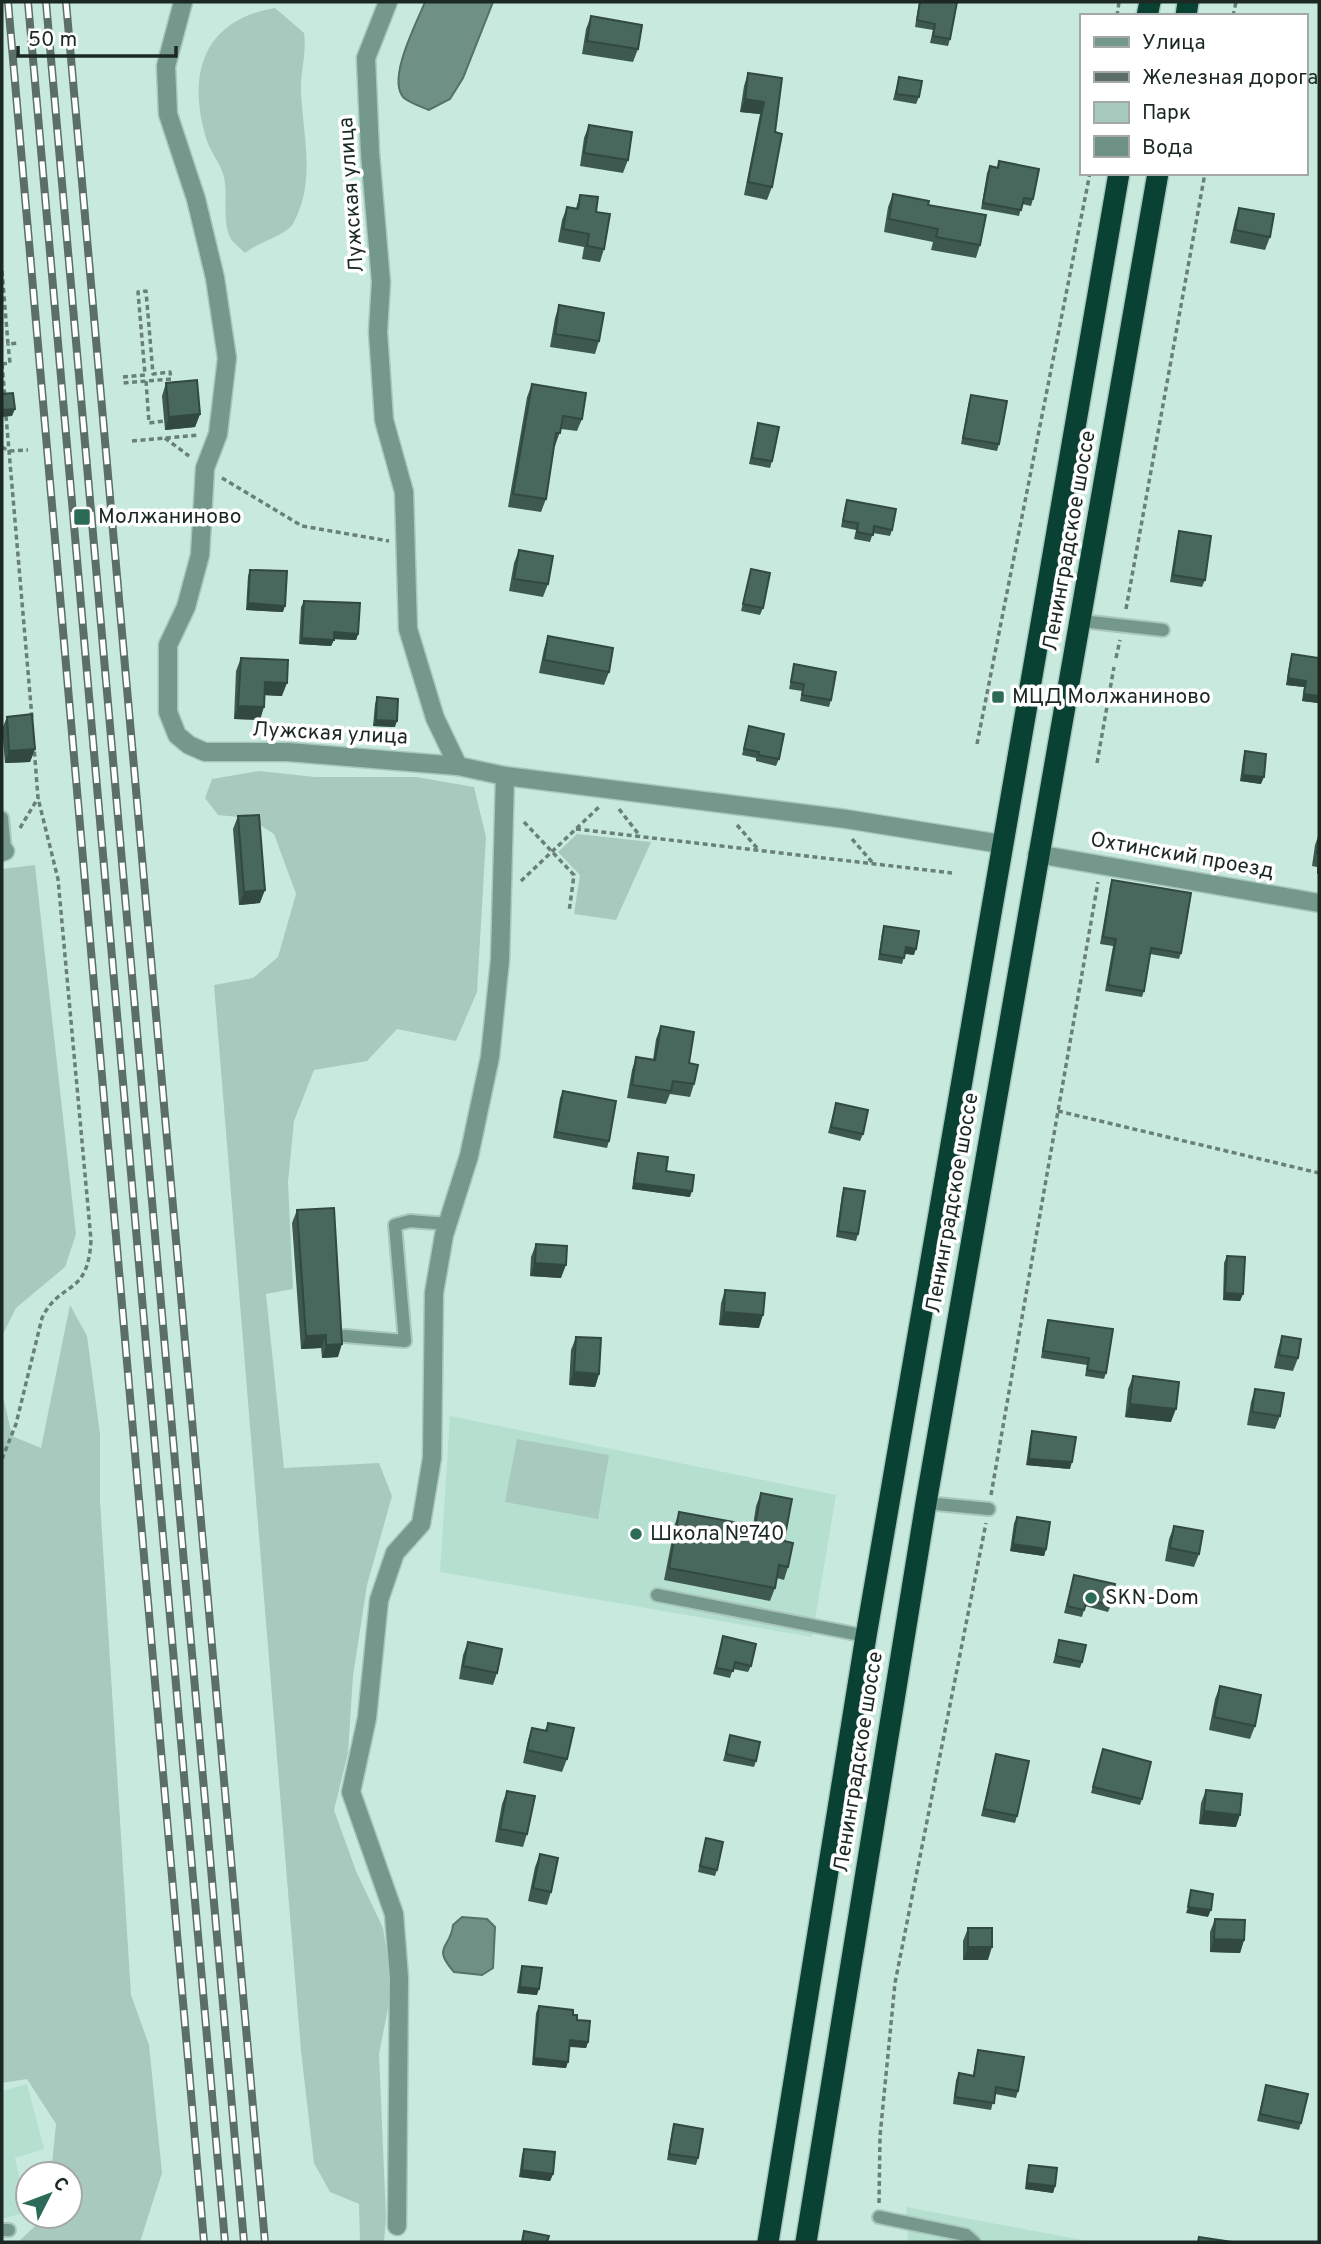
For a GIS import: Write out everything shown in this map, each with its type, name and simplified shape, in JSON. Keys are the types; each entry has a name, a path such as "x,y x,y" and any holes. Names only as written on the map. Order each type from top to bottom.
{"highway":[{"name":"Ленинградское шоссе","path":"768,2242 866,1636 1119,175"},
{"name":"Ленинградское шоссе","path":"806,2242 926,1503 1037,854 1081,621 1158,175"}],"street":[{"name":"Лужская улица","path":"183,2 166,66 168,114 196,198 215,278 227,358 218,434 205,468 200,555 186,607 168,645 168,712 177,735 189,745 205,752 288,752 458,766"},
{"name":"Лужская улица","path":"388,2 366,58 370,153 381,282 378,332 384,420 404,492 408,629 435,718 458,766"},
{"path":"458,766 505,776 846,819 1001,844"},
{"path":"397,2226 398,1978 394,1914 351,1792 367,1718 379,1600 395,1553 421,1524 432,1458 434,1293 447,1224 469,1156 490,1057 500,960 505,776"},
{"name":"Охтинский проезд","path":"1037,854 1319,903"}],"lane":[{"path":"1081,621 1163,630"},
{"path":"2,818 4,851"},
{"path":"345,1336 405,1341 396,1225 410,1221 447,1224"},
{"path":"926,1503 989,1509"},
{"path":"657,1595 866,1636"},
{"path":"879,2217 966,2235 974,2242"}],"path":[{"path":"977,744 1090,175"},
{"path":"1116,658 1205,175"},
{"path":"2,271 10,363 2,364 5,400"},
{"path":"123,377 145,375 138,292 146,291 153,374 170,372 170,379 123,383"},
{"path":"8,344 19,343"},
{"path":"146,381 149,423 164,422"},
{"path":"6,416 33,730"},
{"path":"132,441 218,434"},
{"path":"165,438 205,468 302,526 405,543"},
{"path":"2,447 9,451 28,450"},
{"path":"1097,763 1114,667"},
{"path":"2,1459 16,1424 42,1318 47,1308 87,1272 91,1240 58,879 38,798 34,744"},
{"path":"4,851 38,798"},
{"path":"611,799 640,836"},
{"path":"513,888 600,806"},
{"path":"523,821 574,875 569,912"},
{"path":"736,824 758,850"},
{"path":"576,828 952,873"},
{"path":"846,832 872,863"},
{"path":"879,2217 880,2136 895,1983 989,1509 1101,865"},
{"path":"1058,1111 1319,1173"}],"shaded area":[{"name":"Школа №740","path":"450,1416 836,1495 812,1637 440,1572"},
{"path":"27,2084 44,2149 15,2158 14,2216 2,2219 2,2091"},
{"path":"906,2207 1093,2242 908,2242"}],"green space":[{"path":"275,8 304,33 301,85 307,158 305,190 291,227 245,253 232,241 228,230 224,177 208,143 201,115 200,72 206,54 231,24 251,14"},
{"path":"259,771 315,777 416,777 474,787 486,837 477,992 456,1041 397,1029 367,1061 314,1070 294,1121 288,1182 293,1289 266,1294 284,1468 379,1463 392,1496 367,1585 353,1676 348,1753 334,1810 356,1871 383,1928 388,1960 391,1993 379,2054 386,2217 384,2242 360,2242 359,2204 330,2192 314,2163 301,2051 214,985 253,978 278,957 296,894 274,834 249,818 218,815 205,798 212,779"},
{"path":"577,834 651,842 616,920 574,914 580,875 558,852"},
{"path":"35,865 76,1234 65,1267 16,1308 2,1336 2,869"},
{"path":"70,1305 87,1336 100,1434 100,1501 131,1995 149,2045 162,2173 140,2242 18,2242 31,2230 84,2230 84,2160 52,2160 56,2124 27,2079 2,2083 2,1392 12,1436 41,1448"},
{"path":"517,1439 609,1455 598,1519 505,1502"}],"water":[{"path":"425,2 493,2 463,78 450,99 429,110 404,98 399,90 405,51"},
{"path":"462,1917 487,1919 495,1927 493,1968 482,1975 454,1972 444,1957 444,1947 452,1933 453,1925"}],"building":[{"path":"920,2 957,2 950,39 933,36 935,24 917,20"},
{"path":"591,16 642,25 638,49 587,41"},
{"path":"748,73 782,78 775,132 782,134 772,187 748,182 764,102 745,99"},
{"path":"899,77 922,81 919,97 896,94"},
{"path":"589,125 632,132 628,160 584,153"},
{"path":"999,161 1039,169 1033,199 1024,198 1021,210 983,203 990,166 998,168"},
{"path":"893,194 929,201 928,205 986,215 980,245 936,237 938,229 889,219"},
{"path":"580,195 598,197 596,212 610,214 604,249 587,246 589,234 563,229 567,207 578,209"},
{"path":"1239,208 1274,214 1270,237 1235,230"},
{"path":"559,305 604,313 599,341 555,334"},
{"path":"197,380 200,414 169,417 166,383"},
{"path":"532,384 586,393 582,419 563,416 560,433 556,433 546,499 513,494"},
{"path":"13,393 15,409 2,410 2,394"},
{"path":"971,395 1007,401 999,444 963,438"},
{"path":"758,423 779,427 772,461 752,458"},
{"path":"847,500 896,509 892,530 874,526 873,535 857,532 858,523 843,521"},
{"path":"1179,531 1211,536 1205,580 1173,575"},
{"path":"519,550 553,556 548,584 514,579"},
{"path":"751,569 770,573 763,608 743,604"},
{"path":"250,570 287,571 285,606 248,603"},
{"path":"304,601 360,603 358,634 334,632 334,640 302,638"},
{"path":"548,636 613,648 609,672 544,660"},
{"path":"1292,654 1319,658 1319,696 1304,694 1306,681 1288,678"},
{"path":"241,658 288,660 287,683 265,682 264,707 238,706"},
{"path":"794,664 836,672 831,700 802,695 804,684 791,682"},
{"path":"377,697 398,699 397,721 376,720"},
{"path":"32,714 35,749 9,751 7,717"},
{"path":"749,726 784,734 779,759 744,749"},
{"path":"1245,751 1266,754 1264,777 1243,775"},
{"path":"259,815 265,890 244,892 238,816"},
{"path":"1112,880 1191,893 1181,953 1151,948 1144,991 1108,985 1116,939 1103,937"},
{"path":"884,926 919,931 916,949 906,947 904,958 880,954"},
{"path":"661,1026 694,1032 689,1063 698,1065 694,1084 673,1081 671,1091 632,1085 636,1057 655,1060"},
{"path":"563,1091 616,1101 609,1141 556,1132"},
{"path":"836,1103 868,1110 863,1134 831,1127"},
{"path":"638,1153 668,1157 666,1171 694,1175 692,1191 634,1183"},
{"path":"844,1188 865,1191 858,1234 838,1231"},
{"path":"334,1208 342,1344 326,1345 326,1335 306,1336 297,1210"},
{"path":"536,1244 567,1246 566,1265 535,1263"},
{"path":"1227,1256 1245,1257 1243,1294 1225,1293"},
{"path":"725,1290 765,1293 763,1315 724,1312"},
{"path":"1048,1320 1113,1329 1106,1373 1087,1370 1089,1358 1043,1351"},
{"path":"1282,1336 1301,1339 1298,1358 1279,1355"},
{"path":"576,1337 601,1338 599,1374 574,1372"},
{"path":"1133,1376 1179,1382 1176,1409 1130,1404"},
{"path":"1255,1389 1284,1393 1280,1416 1252,1412"},
{"path":"1032,1431 1076,1437 1072,1462 1029,1459"},
{"path":"761,1493 792,1499 784,1541 793,1543 788,1567 779,1565 775,1588 669,1568 679,1512 755,1526"},
{"path":"1017,1517 1050,1522 1046,1549 1013,1544"},
{"path":"1174,1526 1203,1531 1199,1554 1170,1548"},
{"path":"1074,1575 1115,1584 1111,1605 1087,1600 1084,1610 1067,1606"},
{"path":"723,1636 756,1644 751,1666 735,1662 733,1671 716,1668"},
{"path":"1059,1640 1086,1645 1082,1662 1056,1656"},
{"path":"468,1642 502,1649 497,1673 463,1666"},
{"path":"1220,1686 1261,1695 1255,1726 1214,1717"},
{"path":"548,1723 574,1728 567,1759 527,1750 532,1728 547,1731"},
{"path":"730,1735 760,1742 756,1761 726,1754"},
{"path":"1103,1749 1151,1762 1142,1799 1093,1787"},
{"path":"996,1754 1029,1761 1017,1816 984,1809"},
{"path":"1206,1790 1242,1794 1240,1815 1204,1811"},
{"path":"507,1791 535,1796 527,1834 500,1829"},
{"path":"706,1838 723,1842 717,1870 700,1866"},
{"path":"540,1854 558,1858 551,1892 533,1888"},
{"path":"1191,1890 1213,1894 1211,1910 1188,1907"},
{"path":"1215,1919 1245,1920 1244,1940 1214,1939"},
{"path":"968,1928 992,1928 992,1947 968,1947"},
{"path":"522,1966 542,1968 539,1989 520,1987"},
{"path":"539,2006 573,2010 577,2020 590,2021 588,2042 570,2040 568,2062 534,2058"},
{"path":"978,2050 1024,2057 1018,2091 996,2087 994,2103 955,2097 959,2073 974,2076"},
{"path":"1266,2085 1308,2094 1301,2123 1260,2114"},
{"path":"674,2124 703,2129 698,2158 669,2154"},
{"path":"524,2149 555,2152 553,2174 522,2170"},
{"path":"1029,2165 1057,2168 1055,2186 1027,2183"},
{"path":"524,2231 549,2236 547,2242 522,2242"},
{"path":"1199,2237 1232,2242 1198,2242"}],"railway":[{"path":"8,2 204,2242"},
{"path":"28,2 225,2242"},
{"path":"46,2 244,2242"},
{"path":"66,2 265,2242"}],"place":[{"name":"Молжаниново","path":"82,517"},
{"name":"МЦД Молжаниново","path":"998,697"},
{"name":"Школа №740","path":"636,1534"},
{"name":"SKN-Dom","path":"1091,1598"}]}
